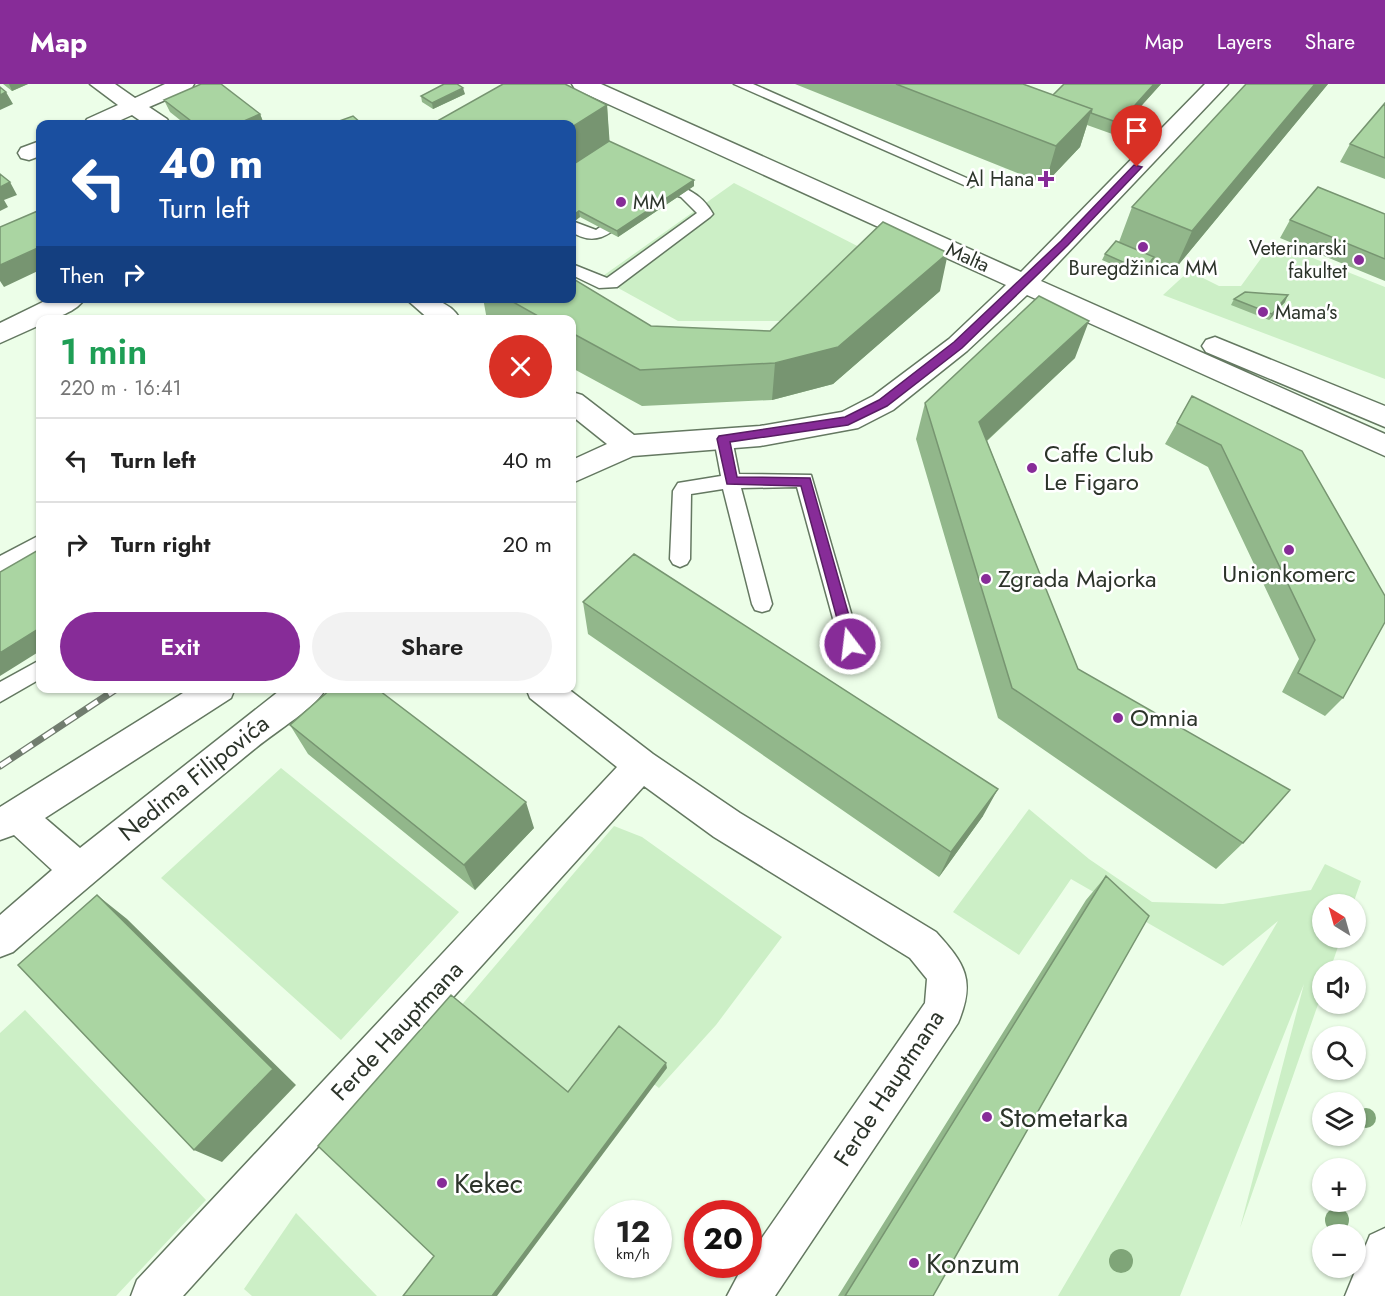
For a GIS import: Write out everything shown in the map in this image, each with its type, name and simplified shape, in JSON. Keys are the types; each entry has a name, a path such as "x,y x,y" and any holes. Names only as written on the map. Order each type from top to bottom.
{"street":[{"path":"101,84 153,120"},
{"path":"105,120 183,84"},
{"name":"Malta","path":"583,84 1030,276 1385,417"},
{"name":"Malta","path":"625,84 1385,446"},
{"path":"576,470 629,446 760,435 848,421 883,403 958,345 1030,276 1216,84"},
{"path":"1,331 62,303"},
{"path":"424,303 441,315"},
{"path":"576,405 629,446"},
{"path":"79,871 9,820 211,693"},
{"name":"Nedima Filipovića","path":"0,939 79,871 273,714 303,693"},
{"name":"Ferde Hauptmana","path":"548,693 641,765 727,825 923,945 947,974 944,1009 749,1296"},
{"name":"Ferde Hauptmana","path":"153,1296 641,765"},
{"path":"1367,1296 1385,1250"}],"lane":[{"path":"741,84 971,183"},
{"path":"576,271 599,283 611,283 705,214 702,204 684,192 641,180"},
{"path":"576,228 585,234 599,236 663,186"},
{"path":"723,439 762,604"},
{"path":"680,559 682,491 688,486 732,481 806,482 850,644"},
{"path":"0,565 36,544"},
{"path":"0,693 36,671"}],"green space":[{"path":"734,183 871,253 787,321 678,321 600,278"},
{"path":"1273,242 1385,287 1385,379 1163,295 1189,271 1219,286 1241,286"},
{"path":"281,768 459,912 341,1040 161,878"},
{"path":"1029,809 1089,859 1152,902 1223,904 1311,890 1325,864 1361,881 1356,894 1312,894 1312,948 1338,948 1333,960 1312,960 1312,1014 1315,1014 1240,1228 1304,984 1180,1296 1058,1296 1278,921 1223,966 1071,879 1019,955 953,912"},
{"path":"614,826 642,837 782,937 716,1025 659,1088 605,1047 547,1119 442,1028"},
{"path":"25,1010 206,1200 116,1296 0,1296 0,1033"},
{"path":"296,1213 377,1296 252,1296 244,1289"}],"building":[{"path":"201,84 221,84 260,114 246,120 190,120 164,100"},
{"path":"444,84 457,84 463,88 432,103 421,96"},
{"path":"503,84 565,84 607,105 576,124 576,120 439,120"},
{"path":"896,84 1023,84 1092,109 1056,146"},
{"path":"1064,84 1154,84 1119,123 1091,113 1092,109 1053,95"},
{"path":"1246,84 1315,84 1192,231 1132,207"},
{"path":"0,87 6,92 0,95"},
{"path":"1385,103 1385,158 1350,144"},
{"path":"353,116 358,120 342,120"},
{"name":"MM","path":"609,141 694,180 617,231 579,211 576,213 576,162"},
{"path":"0,174 10,182 0,187"},
{"path":"1318,187 1385,214 1385,259 1290,220"},
{"path":"36,212 36,249 0,265 0,227"},
{"path":"883,222 948,253 838,347 775,363 640,370 576,335 576,315 536,315 515,303 576,303 576,280 651,326 770,331"},
{"path":"1116,241 1154,257 1143,271 1105,254"},
{"path":"1245,292 1288,295 1272,314 1234,299"},
{"path":"1039,296 1089,321 979,422 1078,669 1290,790 1243,843 1012,688 925,403"},
{"name":"Unionkomerc","path":"1192,396 1302,451 1385,596 1385,622 1343,698 1298,673 1315,640 1221,445 1177,423"},
{"path":"36,551 36,630 0,653 0,572"},
{"path":"634,554 998,789 951,852 583,602"},
{"path":"326,693 383,693 526,802 464,865 290,725"},
{"name":"Stometarka","path":"1106,876 1149,916 933,1296 845,1296"},
{"path":"97,895 273,1069 194,1150 18,965"},
{"path":"451,995 568,1092 619,1026 666,1063 492,1296 403,1296 434,1256 318,1146"}],"railway":[{"path":"0,766 110,693"}],"place":[{"name":"Al Hana","path":"1046,179"},
{"name":"MM","path":"621,202"},
{"name":"Buregdžinica MM","path":"1143,247"},
{"name":"Veterinarski fakultet","path":"1359,260"},
{"name":"Mama's","path":"1263,312"},
{"name":"Caffe Club Le Figaro","path":"1032,468"},
{"name":"Unionkomerc","path":"1289,550"},
{"name":"Zgrada Majorka","path":"986,579"},
{"name":"Omnia","path":"1118,718"},
{"name":"Stometarka","path":"987,1117"},
{"name":"Kekec","path":"442,1183"},
{"name":"Konzum","path":"914,1263"}],"route":[{"path":"850,644 806,482 804,480 732,481 723,439 848,421 883,403 958,345 1065,243 1137,167"}]}
